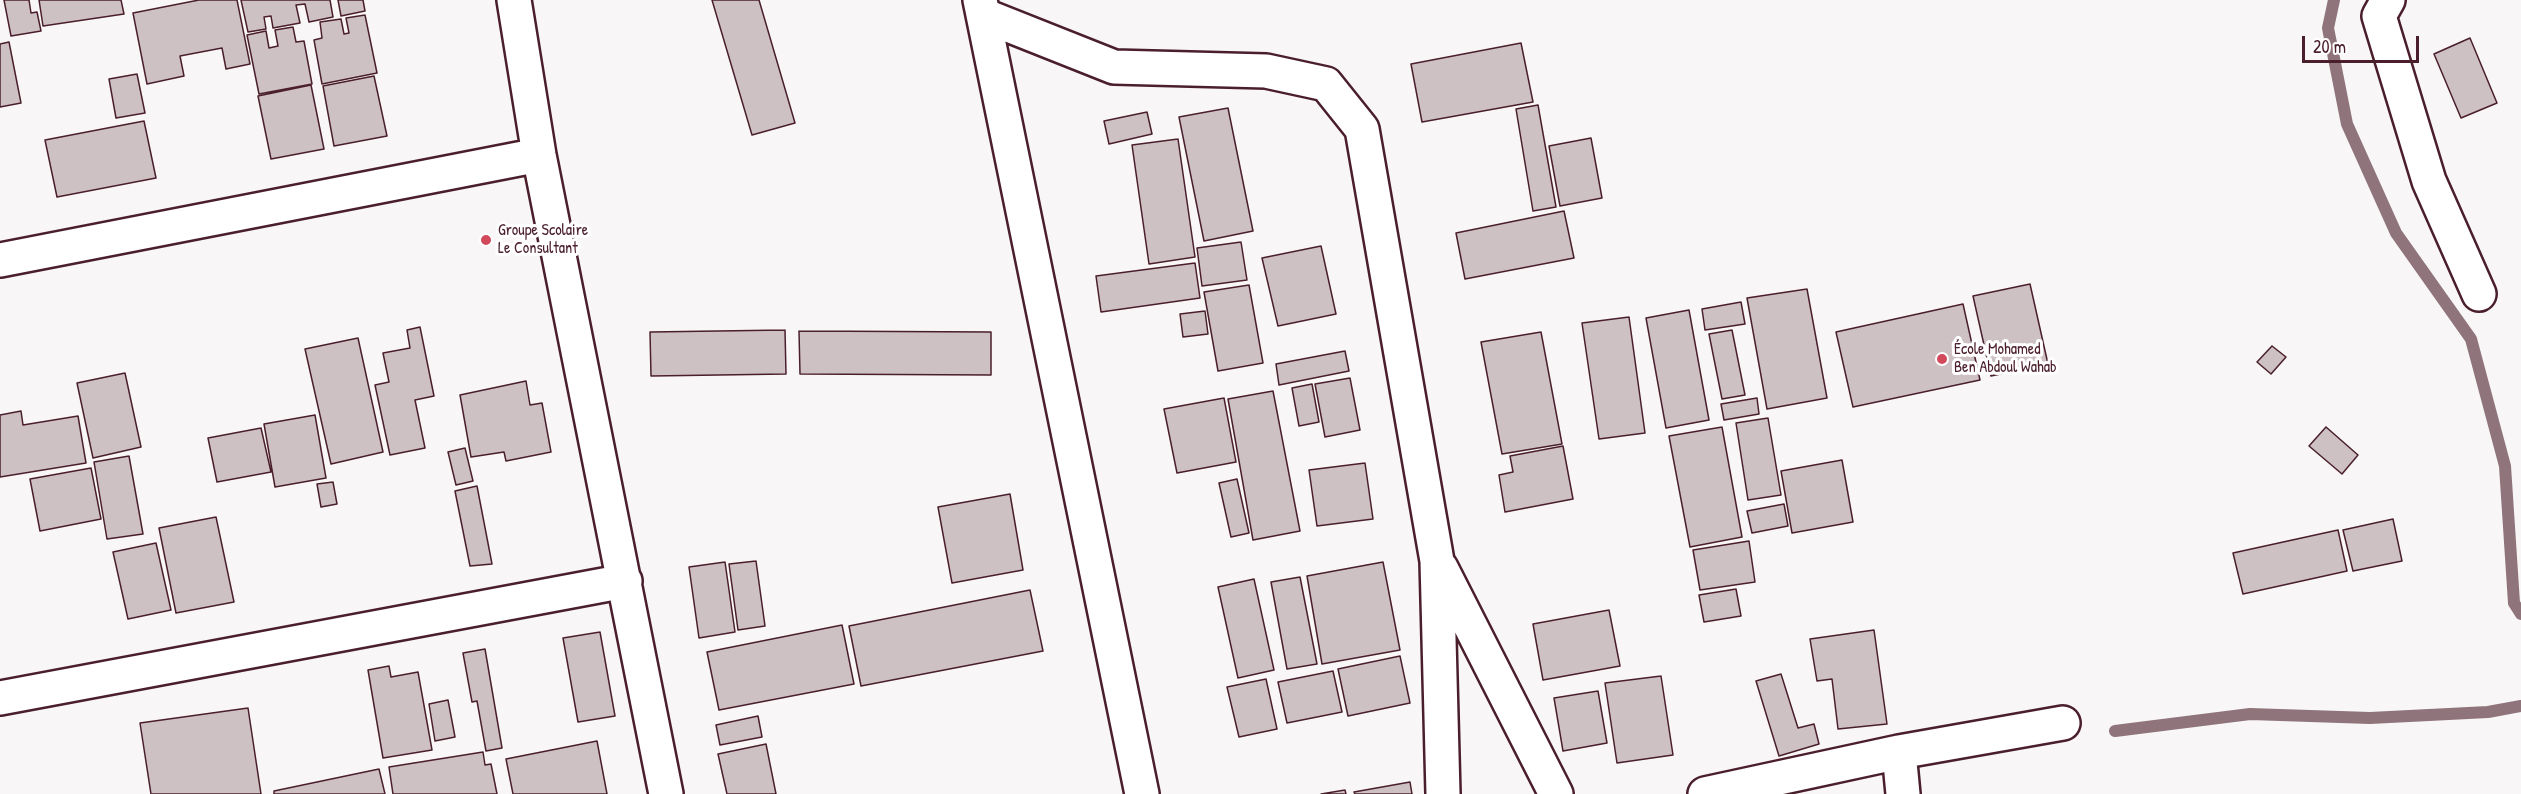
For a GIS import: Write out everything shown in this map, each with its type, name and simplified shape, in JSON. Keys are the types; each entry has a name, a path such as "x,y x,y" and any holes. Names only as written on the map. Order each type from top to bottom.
{"street":[{"path":"514,0 539,155 666,794"},
{"path":"2388,0 2379,16 2429,181 2479,294"},
{"path":"981,8 1114,68 1266,71 1326,84 1362,129 1437,561 1443,794"},
{"path":"981,8 1142,794"},
{"path":"0,260 539,155"},
{"path":"1437,561 1556,794"},
{"path":"0,698 625,581"},
{"path":"1705,794 1899,752 2063,723"},
{"path":"1899,752 1903,794"}],"building":[{"path":"4,0 29,0 31,13 37,12 41,31 11,36"},
{"path":"39,0 121,0 124,14 43,26"},
{"path":"199,0 237,0 250,64 226,69 222,48 180,56 184,76 147,84 133,13"},
{"path":"241,0 330,0 333,17 309,22 305,4 296,5 300,23 273,28 271,16 264,17 266,29 248,32"},
{"path":"338,0 363,0 365,11 341,16"},
{"path":"712,0 759,0 795,123 752,135"},
{"path":"365,15 377,73 322,84 314,40 322,38 320,22 341,19 344,34 349,33 346,18"},
{"path":"293,27 296,42 304,41 312,84 259,94 247,35 266,31 269,48 278,46 275,30"},
{"path":"2470,38 2497,103 2461,118 2434,54"},
{"path":"9,42 21,103 0,107 0,44"},
{"path":"1521,43 1533,102 1422,122 1411,64"},
{"path":"137,74 145,113 116,118 109,79"},
{"path":"374,76 387,136 334,146 323,86"},
{"path":"311,85 324,149 271,159 258,96"},
{"path":"1538,105 1556,207 1533,211 1516,109"},
{"path":"1228,108 1253,231 1204,241 1179,117"},
{"path":"1147,112 1152,134 1109,144 1104,121"},
{"path":"144,121 156,178 57,197 45,140"},
{"path":"1591,138 1602,198 1560,206 1549,146"},
{"path":"1178,139 1195,257 1149,264 1132,145"},
{"path":"1564,211 1574,258 1465,279 1456,233"},
{"path":"1241,242 1247,280 1202,286 1197,248"},
{"path":"1321,246 1336,314 1278,326 1262,258"},
{"path":"1195,263 1200,298 1101,312 1096,276"},
{"path":"2030,284 2048,364 1991,376 1973,296"},
{"path":"1249,285 1263,363 1218,371 1204,292"},
{"path":"1807,289 1827,398 1767,409 1747,298"},
{"path":"1741,302 1745,324 1705,330 1702,309"},
{"path":"1963,304 1980,380 1853,407 1836,332"},
{"path":"1689,310 1709,420 1666,428 1646,318"},
{"path":"1205,311 1208,334 1183,337 1180,314"},
{"path":"1629,317 1645,433 1599,439 1582,323"},
{"path":"420,327 434,396 415,400 425,448 390,455 375,385 389,382 383,353 410,348 407,330"},
{"path":"785,330 786,374 651,376 650,332"},
{"path":"1732,330 1745,395 1722,399 1709,334"},
{"path":"799,331 991,332 991,375 800,374"},
{"path":"1541,332 1562,444 1502,454 1481,342"},
{"path":"358,338 383,452 331,464 305,349"},
{"path":"2272,346 2286,357 2271,374 2257,362"},
{"path":"1345,351 1349,371 1279,385 1276,364"},
{"path":"125,373 141,447 93,458 77,383"},
{"path":"1350,378 1360,430 1325,437 1315,384"},
{"path":"526,381 530,405 542,403 551,452 506,461 504,452 471,457 460,395"},
{"path":"1312,384 1319,422 1299,426 1292,388"},
{"path":"1273,391 1300,531 1253,540 1228,399"},
{"path":"1224,398 1236,462 1177,473 1164,409"},
{"path":"1757,398 1759,414 1724,420 1721,404"},
{"path":"21,411 23,425 78,416 86,463 0,477 0,415"},
{"path":"315,415 326,478 275,487 264,424"},
{"path":"1768,418 1781,495 1748,500 1736,423"},
{"path":"1722,427 1742,537 1690,547 1669,436"},
{"path":"2326,427 2358,455 2342,474 2309,446"},
{"path":"261,428 271,472 217,482 208,438"},
{"path":"1563,446 1573,499 1505,512 1499,475 1513,472 1510,456"},
{"path":"465,448 473,481 456,485 448,452"},
{"path":"129,456 143,534 107,539 94,462"},
{"path":"1842,460 1853,522 1792,533 1781,471"},
{"path":"1365,463 1373,519 1317,526 1309,470"},
{"path":"91,468 101,519 40,531 30,479"},
{"path":"1237,479 1249,533 1231,537 1219,483"},
{"path":"333,482 337,504 321,507 317,484"},
{"path":"477,486 492,564 470,566 455,491"},
{"path":"1010,494 1023,570 952,583 938,507"},
{"path":"1784,504 1788,526 1752,533 1747,511"},
{"path":"216,517 234,602 176,613 159,528"},
{"path":"2393,519 2402,561 2353,571 2343,530"},
{"path":"2338,530 2347,571 2243,594 2233,553"},
{"path":"1749,541 1755,582 1700,590 1693,550"},
{"path":"156,543 171,610 128,619 113,552"},
{"path":"756,561 765,626 738,630 729,564"},
{"path":"725,562 735,632 699,638 689,567"},
{"path":"1383,562 1400,650 1322,664 1307,576"},
{"path":"1300,577 1317,664 1287,669 1271,582"},
{"path":"1254,579 1274,670 1238,678 1218,587"},
{"path":"1736,589 1741,616 1704,622 1699,595"},
{"path":"1030,590 1043,651 861,686 849,626"},
{"path":"1609,610 1620,666 1543,680 1533,624"},
{"path":"842,625 854,684 719,710 707,652"},
{"path":"1874,630 1887,724 1838,729 1832,679 1817,681 1810,639"},
{"path":"600,632 615,716 578,722 563,638"},
{"path":"485,649 502,748 486,751 477,701 472,702 463,653"},
{"path":"1400,656 1410,703 1348,716 1338,669"},
{"path":"389,666 391,677 418,672 432,750 383,758 368,670"},
{"path":"1333,671 1342,712 1287,723 1278,682"},
{"path":"1781,674 1798,728 1814,724 1819,744 1779,756 1756,681"},
{"path":"1661,676 1673,755 1617,763 1605,683"},
{"path":"1266,679 1277,729 1239,737 1227,687"},
{"path":"1598,691 1607,743 1563,751 1554,698"},
{"path":"448,700 455,737 435,741 429,704"},
{"path":"248,708 261,794 151,794 140,723"},
{"path":"758,716 762,737 720,745 716,725"},
{"path":"597,741 607,794 513,794 506,759"},
{"path":"766,744 776,794 727,794 718,754"},
{"path":"483,752 485,765 491,764 497,794 393,794 389,767"},
{"path":"379,769 385,794 274,794 274,791"},
{"path":"1410,782 1412,794 1355,794 1354,792"},
{"path":"1345,790 1346,794 1321,794"}],"waterway":[{"path":"2334,0 2328,28 2347,124 2396,233 2471,339 2505,466 2514,603 2521,614"},
{"path":"2115,731 2250,714 2370,718 2488,712 2521,706"}],"place":[{"name":"Groupe Scolaire Le Consultant","path":"486,240"},
{"name":"École Mohamed Ben Abdoul Wahab","path":"1942,359"}]}
